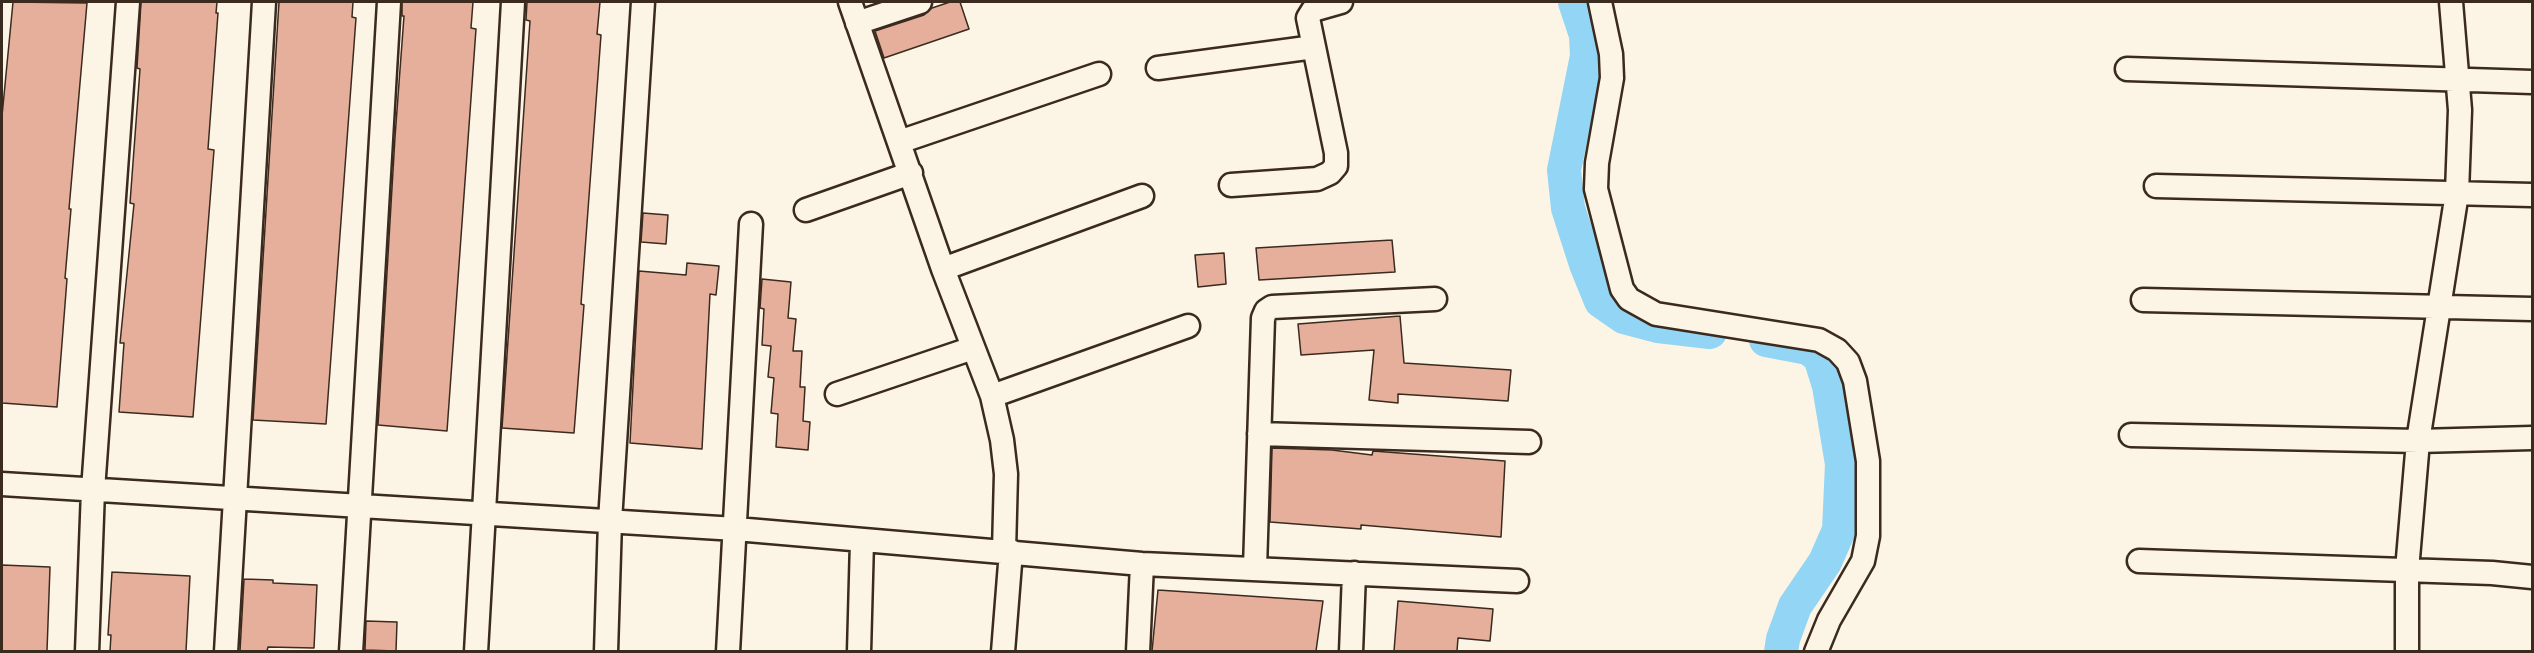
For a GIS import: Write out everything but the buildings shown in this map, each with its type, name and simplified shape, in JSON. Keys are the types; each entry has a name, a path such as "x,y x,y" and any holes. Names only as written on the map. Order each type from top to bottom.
{"street":[{"path":"87,651 93,490 128,2"},
{"path":"226,651 264,2"},
{"path":"351,651 389,2"},
{"path":"476,651 513,2"},
{"path":"606,651 610,521 643,2"},
{"path":"850,2 943,269 992,396 1002,440 1005,474 1007,551 1003,651"},
{"path":"857,23 920,2"},
{"path":"1231,185 1317,178 1330,173 1336,166 1336,153 1308,18 1313,10 1341,2"},
{"path":"1600,2 1611,54 1612,78 1596,189 1622,289 1629,299 1656,314 1819,340 1837,350 1848,362 1855,381 1868,462 1869,536 1863,561 1829,620 1816,651"},
{"path":"2407,651 2406,570 2418,441 2437,307 2457,193 2460,110 2451,2"},
{"path":"1158,68 1314,47"},
{"path":"2127,69 2532,82"},
{"path":"899,142 1099,74"},
{"path":"806,210 911,173"},
{"path":"2156,186 2532,195"},
{"path":"943,269 1142,196"},
{"path":"728,651 751,224"},
{"path":"1255,568 1263,318 1266,311 1272,307 1435,299"},
{"path":"2143,300 2532,309"},
{"path":"992,396 1188,326"},
{"path":"837,394 973,348"},
{"path":"1259,434 1529,442"},
{"path":"2131,435 2418,441 2532,438"},
{"path":"2,484 736,529 1142,564 1517,581"},
{"path":"859,651 862,541"},
{"path":"2139,561 2492,573 2532,577"},
{"path":"1138,651 1142,564"},
{"path":"1351,651 1354,573"}],"waterway":[{"path":"1575,2 1586,35 1587,56 1564,170 1568,208 1601,301 1624,317 1658,326 1710,332"},
{"path":"1766,340 1808,348 1820,357 1829,386 1842,464 1839,530 1825,562 1795,606 1783,639 1781,652"}]}
